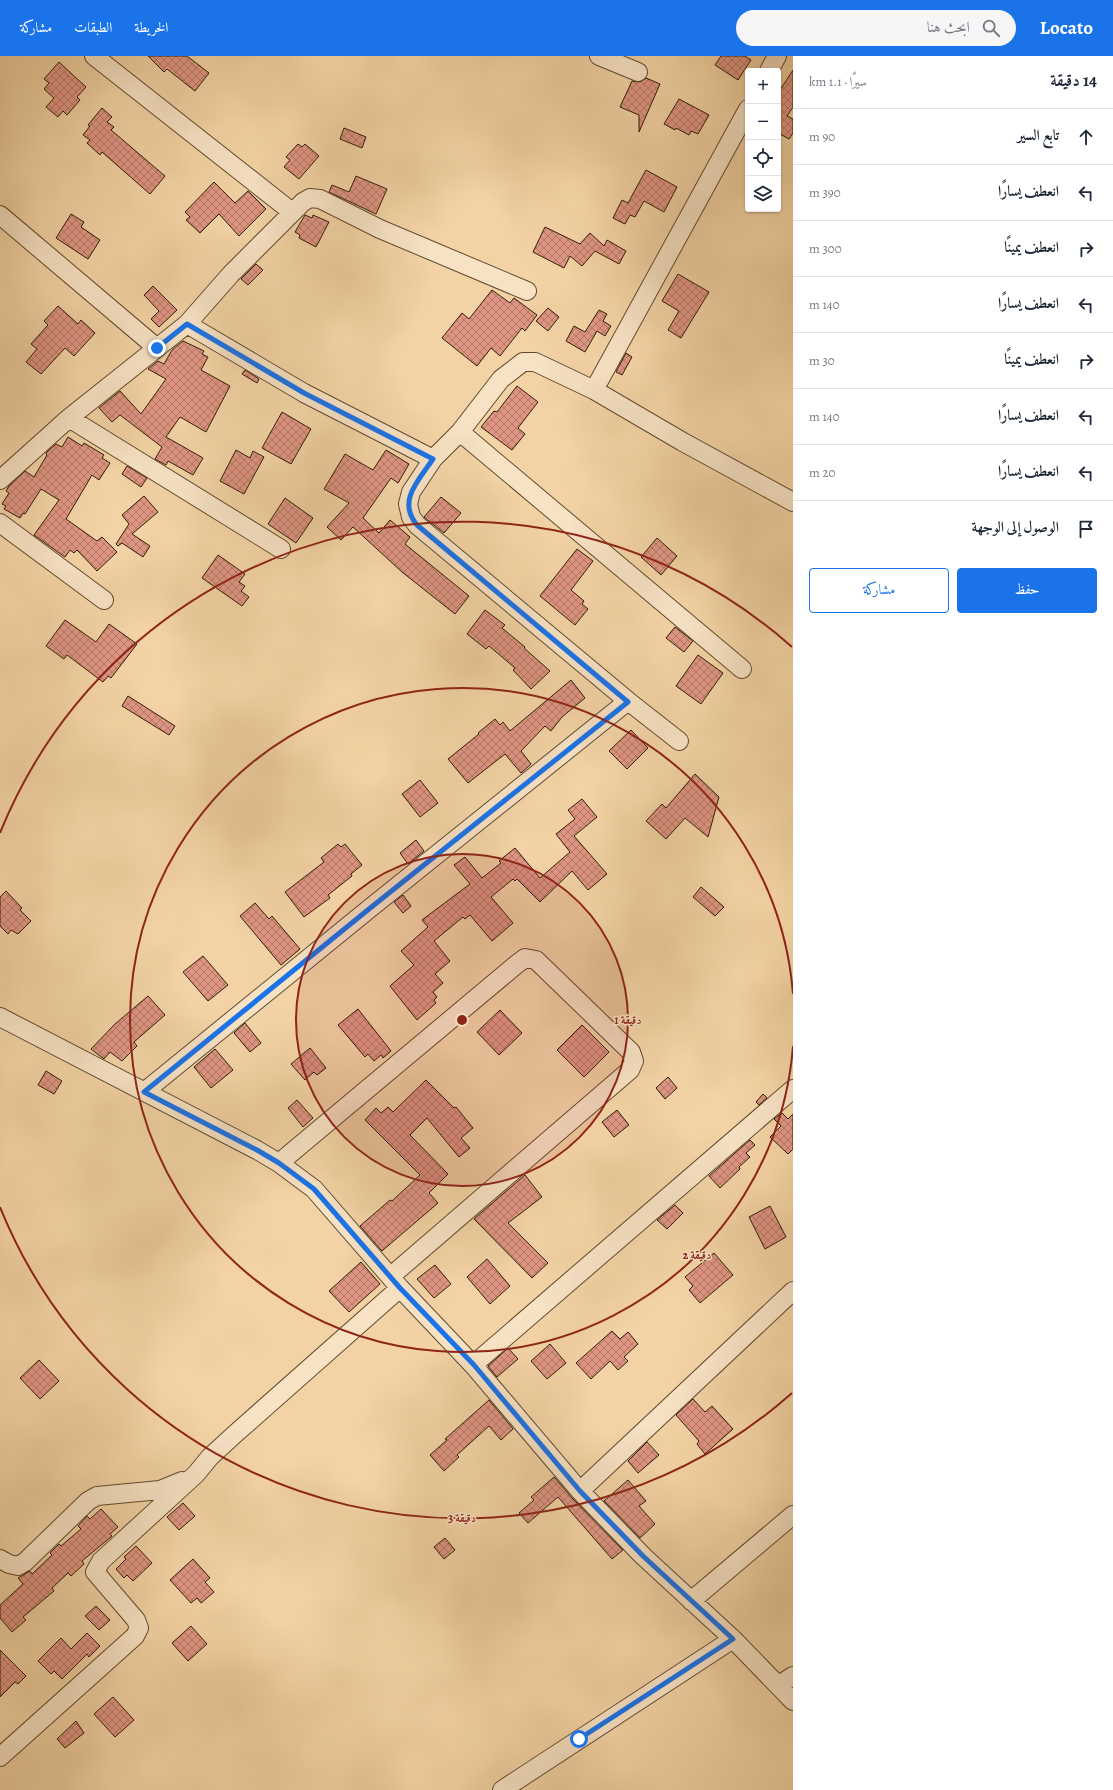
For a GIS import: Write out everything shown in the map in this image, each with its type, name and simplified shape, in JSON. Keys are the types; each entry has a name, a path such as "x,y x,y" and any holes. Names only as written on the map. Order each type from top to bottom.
{"street":[{"path":"94,56 292,212"},
{"path":"599,56 638,72"},
{"path":"771,68 777,56"},
{"path":"594,390 745,114"},
{"path":"0,480 69,418 187,324 231,274 292,212 310,198 320,199 380,229 526,291"},
{"path":"0,215 157,348"},
{"path":"187,324 304,393 433,459"},
{"path":"679,741 628,702 417,525 411,517 408,504 411,492 433,459 460,432 501,379 523,362 535,362 594,390 682,442 793,502"},
{"path":"69,418 281,549"},
{"path":"460,432 742,669"},
{"path":"0,523 104,600"},
{"path":"144,1092 375,904 628,702"},
{"path":"0,1757 135,1636 139,1628 136,1620 95,1572 101,1561 196,1474 210,1457 396,1282 630,1070 634,1061 631,1052 536,960 525,958 279,1163"},
{"path":"0,1017 257,1150 279,1163 314,1189 396,1282 474,1365 580,1491 643,1556 691,1601 733,1639 786,1681 793,1701"},
{"path":"474,1365 793,1090"},
{"path":"580,1491 793,1291"},
{"path":"0,1559 9,1564 18,1566 88,1501 97,1496 160,1490 196,1474"},
{"path":"691,1601 793,1515"},
{"path":"502,1790 733,1639"}],"building":[{"path":"148,56 187,56 209,73 195,91 167,69 164,72"},
{"path":"721,56 745,56 751,60 738,80 715,65"},
{"path":"59,62 86,87 77,97 80,100 67,115 63,111 58,117 46,107 54,98 44,89 49,83 44,79"},
{"path":"793,70 793,107 787,116 793,119 793,133 789,139 781,135 781,88"},
{"path":"646,78 660,84 639,132 639,115 620,107 632,81 640,82"},
{"path":"679,99 709,115 698,134 691,131 689,135 664,124"},
{"path":"102,108 112,117 107,122 114,127 111,130 165,176 150,194 102,152 100,155 87,143 90,140 83,135 90,126 88,125"},
{"path":"344,128 366,137 362,148 340,139"},
{"path":"298,144 302,147 305,144 319,156 299,179 284,167 290,160 286,157"},
{"path":"646,170 677,187 664,212 644,201 635,217 630,215 625,224 613,218 622,200 628,203"},
{"path":"356,176 387,189 376,214 329,192 332,185 349,192"},
{"path":"214,182 235,203 248,191 266,209 239,236 219,214 200,233 186,220 190,217 185,212"},
{"path":"71,214 84,222 81,227 100,240 88,259 56,238"},
{"path":"305,215 312,218 313,215 329,222 316,247 299,238 300,235 295,232"},
{"path":"545,227 580,244 590,233 604,246 607,240 626,251 619,264 595,251 582,266 570,256 564,268 533,252"},
{"path":"256,264 263,270 248,285 241,279"},
{"path":"678,274 709,292 681,338 668,330 679,311 662,301"},
{"path":"153,286 177,310 159,327 151,319 159,311 144,295"},
{"path":"492,290 510,303 514,298 537,315 525,331 522,328 500,356 491,348 477,366 442,338 462,313 469,319"},
{"path":"58,306 78,324 81,320 95,333 74,356 65,348 41,374 26,362 37,349 31,344 48,325 44,321"},
{"path":"548,308 559,317 548,331 536,321"},
{"path":"599,310 607,314 603,321 611,326 605,336 597,331 585,352 566,341 574,326 585,332"},
{"path":"183,341 204,351 202,354 208,357 201,370 230,386 206,432 180,417 166,437 203,458 193,475 168,461 166,465 155,459 162,447 120,415 112,422 99,408 120,391 141,414 166,379 148,369 158,361 164,364 172,350"},
{"path":"626,353 632,357 622,375 616,372"},
{"path":"245,370 259,379 257,383 242,374"},
{"path":"517,386 538,402 518,428 525,434 512,450 481,427 494,411 497,412"},
{"path":"282,412 311,429 291,464 262,448"},
{"path":"68,437 82,446 84,443 104,455 102,458 110,463 99,480 92,475 66,519 97,541 102,537 117,552 97,571 77,550 74,553 70,550 65,557 34,535 59,500 41,489 25,514 23,513 20,518 4,509 6,506 2,504 9,493 6,491 9,486 25,471 34,477 47,455 47,452 56,444 62,447"},
{"path":"236,450 250,458 253,451 264,457 244,494 220,481"},
{"path":"386,450 409,464 398,483 391,478 363,518 379,533 390,520 410,537 405,544 469,596 455,614 402,572 353,527 341,540 327,527 349,503 324,489 345,454 373,470"},
{"path":"127,466 147,478 141,487 122,474"},
{"path":"144,496 158,512 132,534 150,546 143,557 122,543 118,546 116,544 129,524 122,515"},
{"path":"441,497 461,513 444,533 424,517"},
{"path":"285,498 313,518 296,543 268,524"},
{"path":"657,538 677,556 661,575 641,557"},
{"path":"577,549 593,561 571,590 584,601 582,604 588,609 575,625 540,596"},
{"path":"218,555 245,574 239,582 245,586 241,591 249,597 242,606 202,578"},
{"path":"485,610 505,625 502,628 550,671 531,689 513,670 515,668 489,646 486,649 467,634"},
{"path":"65,620 96,642 109,624 137,644 111,678 108,676 103,682 67,655 64,659 46,646"},
{"path":"675,627 693,641 684,652 666,638"},
{"path":"698,655 723,673 701,704 676,686"},
{"path":"571,680 585,698 562,717 551,731 545,726 521,751 531,764 521,773 505,754 468,783 448,759 495,719 500,725 503,722 510,731"},
{"path":"128,696 175,726 169,735 122,706"},
{"path":"631,730 648,748 627,769 609,751"},
{"path":"695,774 719,797 708,837 685,818 666,839 646,821 662,804 666,808"},
{"path":"420,780 438,803 420,817 402,794"},
{"path":"582,799 597,817 574,836 607,874 588,890 572,871 540,902 517,879 515,881 513,879 491,897 513,923 492,941 470,915 465,919 463,917 434,941 450,961 435,974 443,983 433,992 437,997 434,1000 436,1003 417,1020 390,986 414,965 401,951 428,927 422,920 470,884 454,865 465,857 482,878 501,863 499,861 515,848 540,878 570,852 556,834 575,819 568,810"},
{"path":"416,840 424,851 408,864 400,853"},
{"path":"338,844 341,847 345,844 362,865 351,874 352,876 328,895 330,898 304,917 285,892 324,862 321,858"},
{"path":"701,887 724,907 715,916 693,897"},
{"path":"6,891 22,908 20,910 31,921 18,934 11,930 8,934 0,926 0,897"},
{"path":"403,895 411,906 403,913 394,902"},
{"path":"255,903 269,919 272,916 300,949 281,965 240,916"},
{"path":"203,956 228,985 208,1001 183,972"},
{"path":"148,996 165,1015 134,1042 137,1046 122,1061 110,1052 104,1059 91,1049 115,1024"},
{"path":"358,1009 391,1051 383,1058 381,1055 374,1061 368,1054 365,1057 338,1025"},
{"path":"500,1010 522,1033 499,1055 477,1032"},
{"path":"245,1023 261,1043 250,1052 234,1033"},
{"path":"582,1025 609,1052 584,1077 557,1050"},
{"path":"310,1048 326,1068 317,1075 314,1072 305,1080 291,1064"},
{"path":"215,1049 233,1070 211,1088 194,1067"},
{"path":"46,1071 62,1081 54,1094 38,1085"},
{"path":"668,1077 677,1088 665,1099 656,1088"},
{"path":"426,1080 454,1108 456,1107 473,1128 461,1138 470,1148 459,1157 427,1118 410,1135 448,1174 429,1193 438,1203 382,1251 360,1226 390,1200 392,1201 420,1175 365,1120 376,1108 381,1113 388,1107 393,1112"},
{"path":"763,1094 767,1098 759,1105 756,1102"},
{"path":"297,1100 313,1118 303,1127 288,1108"},
{"path":"617,1110 629,1125 614,1137 602,1122"},
{"path":"782,1113 788,1119 793,1114 793,1149 788,1154 770,1137 781,1126 774,1119"},
{"path":"750,1140 755,1145 746,1153 750,1157 720,1188 709,1176"},
{"path":"525,1175 542,1197 508,1223 548,1263 532,1278 474,1219"},
{"path":"675,1205 683,1213 667,1229 657,1220"},
{"path":"770,1206 786,1237 765,1249 749,1217"},
{"path":"714,1253 733,1275 700,1303 689,1290 693,1286 685,1277"},
{"path":"487,1259 510,1286 490,1304 467,1277"},
{"path":"361,1262 380,1284 349,1312 329,1291"},
{"path":"435,1265 451,1284 434,1298 417,1279"},
{"path":"612,1331 620,1339 628,1332 638,1344 624,1357 628,1361 618,1370 610,1361 591,1379 576,1363"},
{"path":"550,1344 566,1363 547,1379 531,1361"},
{"path":"508,1348 518,1359 497,1377 488,1366"},
{"path":"39,1360 59,1381 40,1399 20,1378"},
{"path":"693,1399 705,1412 712,1406 733,1429 705,1454 697,1444 699,1441 676,1415"},
{"path":"489,1400 513,1429 501,1440 489,1426 457,1455 459,1457 444,1471 430,1455 447,1440 445,1439"},
{"path":"647,1442 659,1455 638,1473 628,1461"},
{"path":"554,1477 572,1498 623,1550 612,1559 558,1497 528,1523 519,1513 534,1500 531,1497"},
{"path":"628,1480 646,1501 639,1506 655,1524 640,1538 604,1501"},
{"path":"183,1503 195,1516 179,1530 167,1517"},
{"path":"101,1509 118,1527 110,1534 112,1536 82,1561 84,1564 71,1576 68,1573 52,1588 54,1591 23,1617 26,1620 12,1632 0,1618 0,1605 23,1584 18,1578 30,1571 32,1574 52,1555 50,1553 59,1544 61,1546 81,1529 78,1526 87,1516 90,1519"},
{"path":"445,1538 455,1550 444,1559 434,1547"},
{"path":"136,1546 152,1563 133,1581 127,1575 124,1578 116,1569 126,1559 124,1557"},
{"path":"193,1559 210,1578 205,1582 214,1592 201,1603 197,1598 191,1603 170,1580"},
{"path":"96,1606 110,1620 99,1630 85,1616"},
{"path":"191,1626 207,1644 188,1661 172,1643"},
{"path":"87,1633 100,1646 89,1657 87,1654 62,1679 54,1671 51,1674 38,1661 61,1638 71,1649"},
{"path":"0,1650 26,1676 18,1684 15,1682 0,1697"},
{"path":"113,1697 134,1720 115,1737 94,1714"},
{"path":"76,1721 84,1733 65,1748 57,1739"}],"route":[{"path":"157,348 187,324 304,393 433,459 411,492 408,504 411,517 417,525 628,702 369,909 144,1092 257,1150 279,1163 314,1189 400,1288 474,1365 580,1491 643,1556 733,1639 579,1739"}]}
